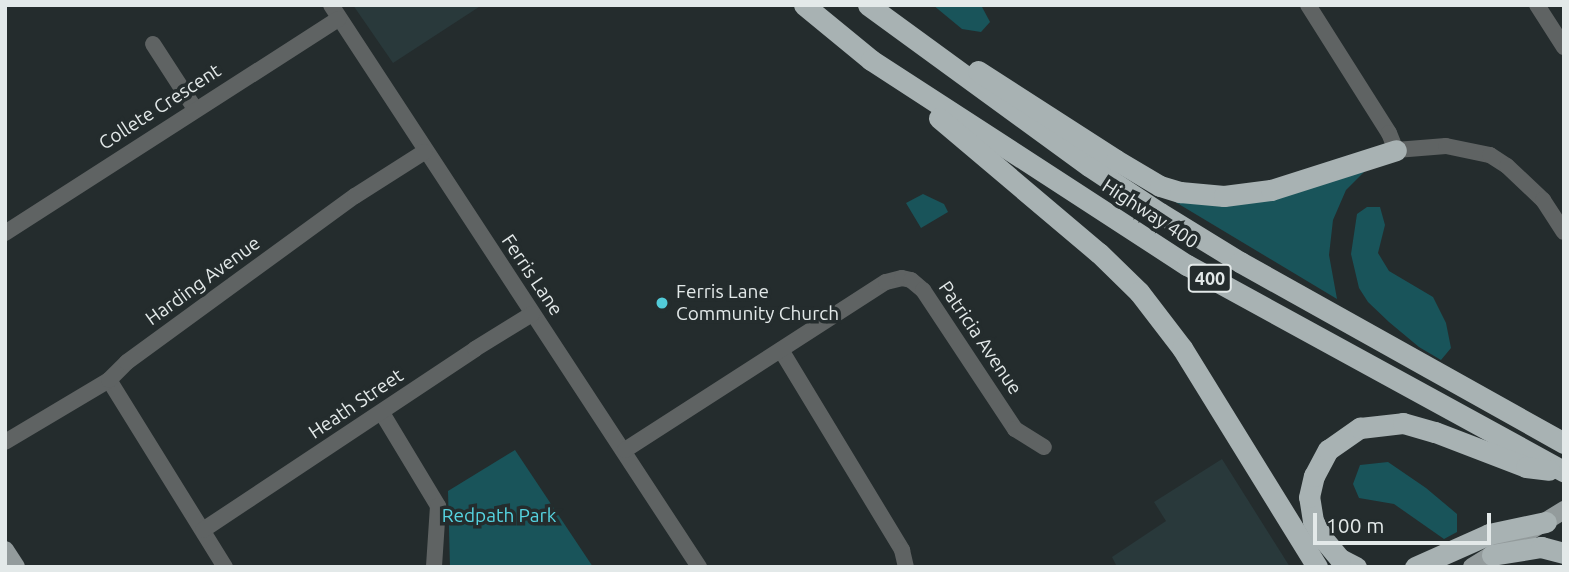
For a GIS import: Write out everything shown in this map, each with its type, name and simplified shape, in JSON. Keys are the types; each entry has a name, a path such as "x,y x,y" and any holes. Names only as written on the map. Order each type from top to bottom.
{"highway":[{"name":"Highway 400","path":"804,5 871,60 1187,265 1564,471"},
{"name":"Highway 400","path":"867,5 1089,166 1183,227 1251,269 1564,443"},
{"path":"919,45 977,70 1116,160 1160,186 1180,192 1224,196 1261,192 1396,150"},
{"path":"871,60 1100,253 1139,292 1182,348 1317,567"},
{"path":"1356,567 1340,559 1324,540 1314,521 1310,497 1314,476 1328,450 1360,428 1403,423 1435,432 1526,467 1564,471"},
{"path":"1415,567 1489,534 1546,522"},
{"path":"1492,555 1541,547 1564,553"}],"main road":[{"path":"1472,567 1564,510"},
{"path":"5,550 16,567"}],"street":[{"path":"1308,5 1389,132 1396,150 1446,146 1490,155 1507,166 1543,200 1564,232"},
{"path":"1537,5 1564,47"},
{"name":"Collete Crescent","path":"5,233 195,109 335,12"},
{"name":"Ferris Lane","path":"335,12 424,152 625,450 699,567"},
{"path":"153,44 195,109"},
{"name":"Harding Avenue","path":"5,442 109,380 127,362 333,212 424,152"},
{"name":"Patricia Avenue","path":"625,450 886,282 902,278 911,280 923,290 1016,429 1044,447"},
{"name":"Heath Street","path":"203,530 532,314"},
{"path":"781,350 902,551 906,567"},
{"path":"109,380 225,567"},
{"path":"382,413 438,506 434,567"}],"shaded area":[{"path":"353,5 482,5 393,63"},
{"path":"1222,459 1290,567 1117,567 1112,557 1166,521 1154,502"}],"green space":[{"path":"933,5 981,5 990,22 981,32 962,29"},
{"path":"1366,170 1346,190 1333,220 1329,255 1337,299 1167,197"},
{"path":"923,194 944,204 948,212 921,228 906,203"},
{"path":"1367,207 1380,207 1385,225 1378,253 1389,271 1433,297 1446,323 1451,348 1441,360 1419,347 1389,322 1368,302 1359,288 1351,254 1357,214"},
{"name":"Redpath Park","path":"515,450 593,567 450,567 448,491"},
{"path":"1388,462 1426,488 1457,514 1457,532 1444,539 1394,504 1359,498 1353,484 1360,465"}],"place":[{"name":"Ferris Lane Community Church","path":"662,303"}]}
